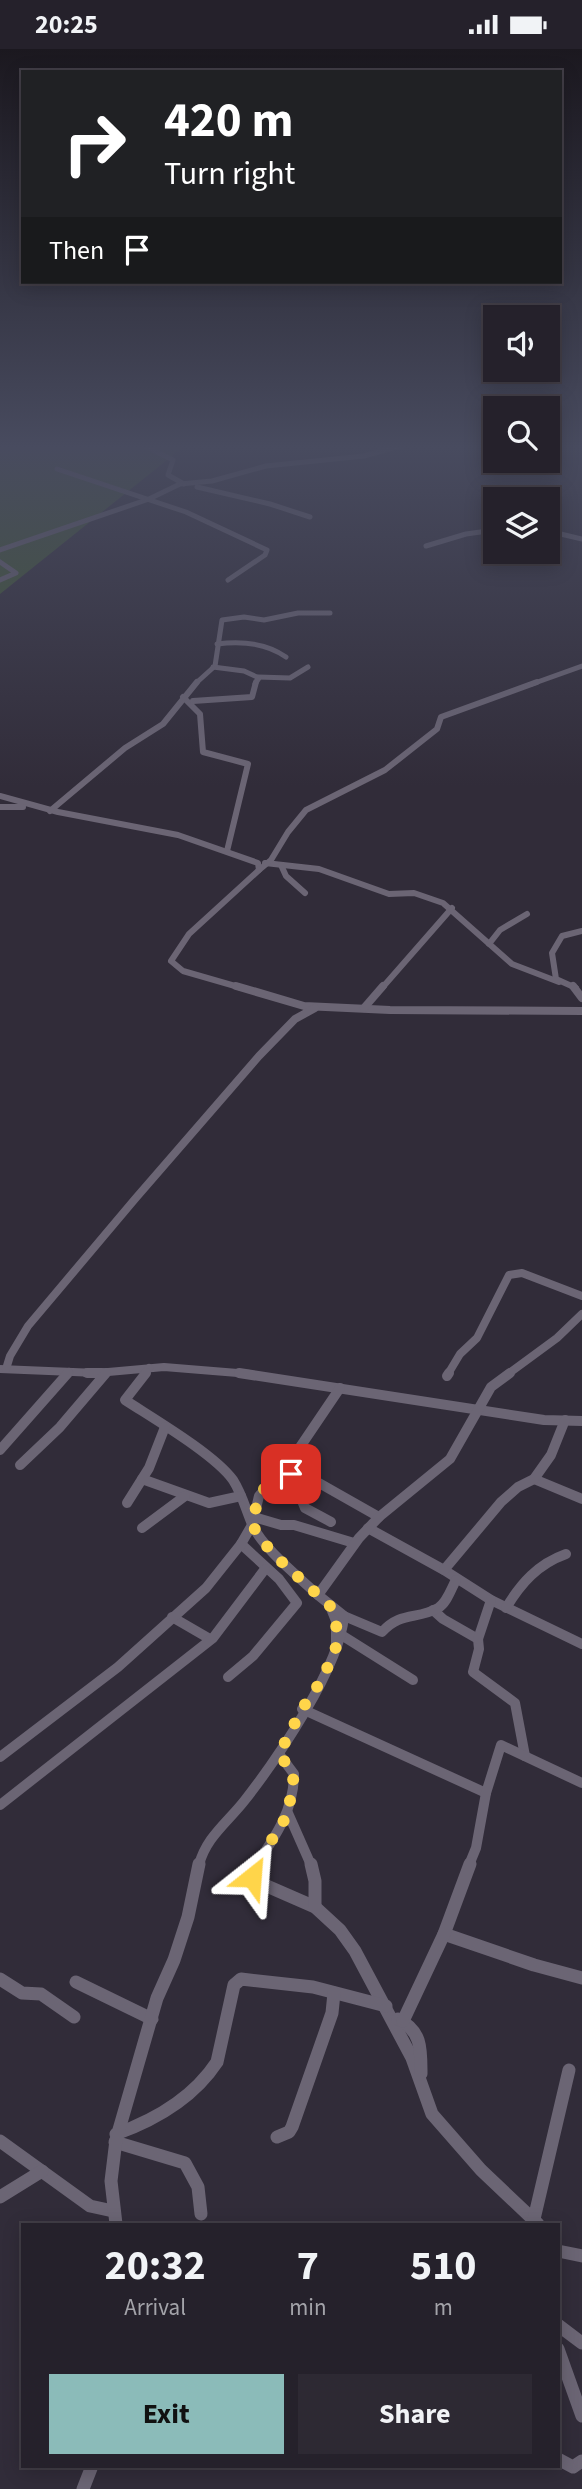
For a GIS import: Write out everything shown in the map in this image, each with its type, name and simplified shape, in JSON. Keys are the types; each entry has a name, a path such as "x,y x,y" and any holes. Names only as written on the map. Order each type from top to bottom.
{"street":[{"path":"229,580 261,558"},
{"path":"0,562 16,573 0,580"},
{"path":"50,811 125,748 163,724 183,697 213,667 219,625 224,619 244,617 262,621 294,614 330,613"},
{"path":"217,644 225,642 268,648 286,657"},
{"path":"582,666 441,717 437,729 385,770 306,810 268,864 230,900 208,913 195,925 175,954 172,964 189,974 296,1004 364,1008 582,1011"},
{"path":"213,667 244,671 258,677 290,678 308,667"},
{"path":"183,697 193,701 251,698 258,677"},
{"path":"193,701 203,724 203,752 248,764 227,851"},
{"path":"0,796 50,811 176,834 268,864 322,870 391,895 414,893 452,908 489,944 523,970 575,987 582,997"},
{"path":"0,807 35,807"},
{"path":"253,860 259,865 259,870"},
{"path":"281,865 286,876 305,893"},
{"path":"364,1008 452,908"},
{"path":"489,944 500,930 527,914"},
{"path":"559,982 554,976 553,948 562,936 582,931"},
{"path":"320,1006 295,1019 254,1061 33,1320 3,1369 106,1373 149,1368 229,1371 544,1420 582,1421"},
{"path":"447,1376 457,1357 477,1338 509,1275 522,1273 582,1296"},
{"path":"317,1595 368,1528 446,1463 475,1410 498,1380 557,1338 582,1314"},
{"path":"149,1368 125,1400 199,1450 228,1475 271,1552 344,1616 382,1632 390,1623 406,1615 433,1610 444,1602 456,1580"},
{"path":"0,1450 69,1372"},
{"path":"20,1465 60,1427 106,1373"},
{"path":"0,1757 118,1667 206,1588 241,1544 253,1521 256,1502 285,1472 340,1388"},
{"path":"444,1570 501,1501 518,1487 534,1479 551,1455 565,1420"},
{"path":"127,1503 142,1479 165,1427"},
{"path":"285,1472 331,1487 379,1517"},
{"path":"285,1472 303,1508 331,1522"},
{"path":"142,1479 185,1496 215,1503 241,1496"},
{"path":"534,1479 582,1499"},
{"path":"142,1528 185,1496"},
{"path":"253,1521 294,1525 354,1543"},
{"path":"368,1528 444,1570 491,1600 582,1644"},
{"path":"229,1677 253,1657 297,1604 283,1582 265,1569 241,1544"},
{"path":"506,1608 516,1591 544,1562 566,1554"},
{"path":"0,1805 168,1676 210,1639 265,1569"},
{"path":"491,1600 478,1639 479,1649 473,1672 514,1703 525,1756"},
{"path":"330,1606 339,1641"},
{"path":"433,1610 437,1616 478,1639"},
{"path":"115,2218 111,2190 116,2138 152,2019 176,1955 204,1850 220,1826 239,1808 279,1754 302,1709 320,1683 346,1624 344,1616"},
{"path":"172,1617 210,1639"},
{"path":"339,1641 414,1680"},
{"path":"302,1709 326,1723 388,1747 485,1793"},
{"path":"393,2015 444,1934 476,1848 485,1793 501,1745 582,1783"},
{"path":"279,1754 294,1774 288,1814 253,1870 252,1877 258,1884 315,1907 340,1930 393,2015"},
{"path":"288,1814 312,1864 318,1891 315,1907"},
{"path":"444,1934 534,1965 582,1978"},
{"path":"0,1979 22,1993 41,1994 74,2017"},
{"path":"116,2138 165,2112 214,2069 235,1983 241,1979 313,1987 393,2015 417,2031 421,2043 421,2081 426,2102 440,2126 481,2170 536,2222"},
{"path":"75,1982 152,2019"},
{"path":"277,2137 289,2132 292,2127 332,2013 334,1993"},
{"path":"536,2222 569,2070"},
{"path":"116,2138 185,2163 198,2187 201,2214"},
{"path":"0,2141 90,2206 115,2218"},
{"path":"0,2197 42,2171"},
{"path":"560,2251 582,2256"},
{"path":"560,2326 582,2343"},
{"path":"560,2355 582,2416"},
{"path":"560,2460 573,2467 582,2461"},
{"path":"83,2489 91,2468"}],"green space":[{"path":"0,558 45,558 0,594"}],"route":[{"path":"252,1877 251,1873 288,1814 295,1779 292,1770 279,1754 302,1709 320,1683 336,1647 336,1621 330,1606 271,1552 252,1525 256,1502 271,1480 279,1473 291,1474"}]}
